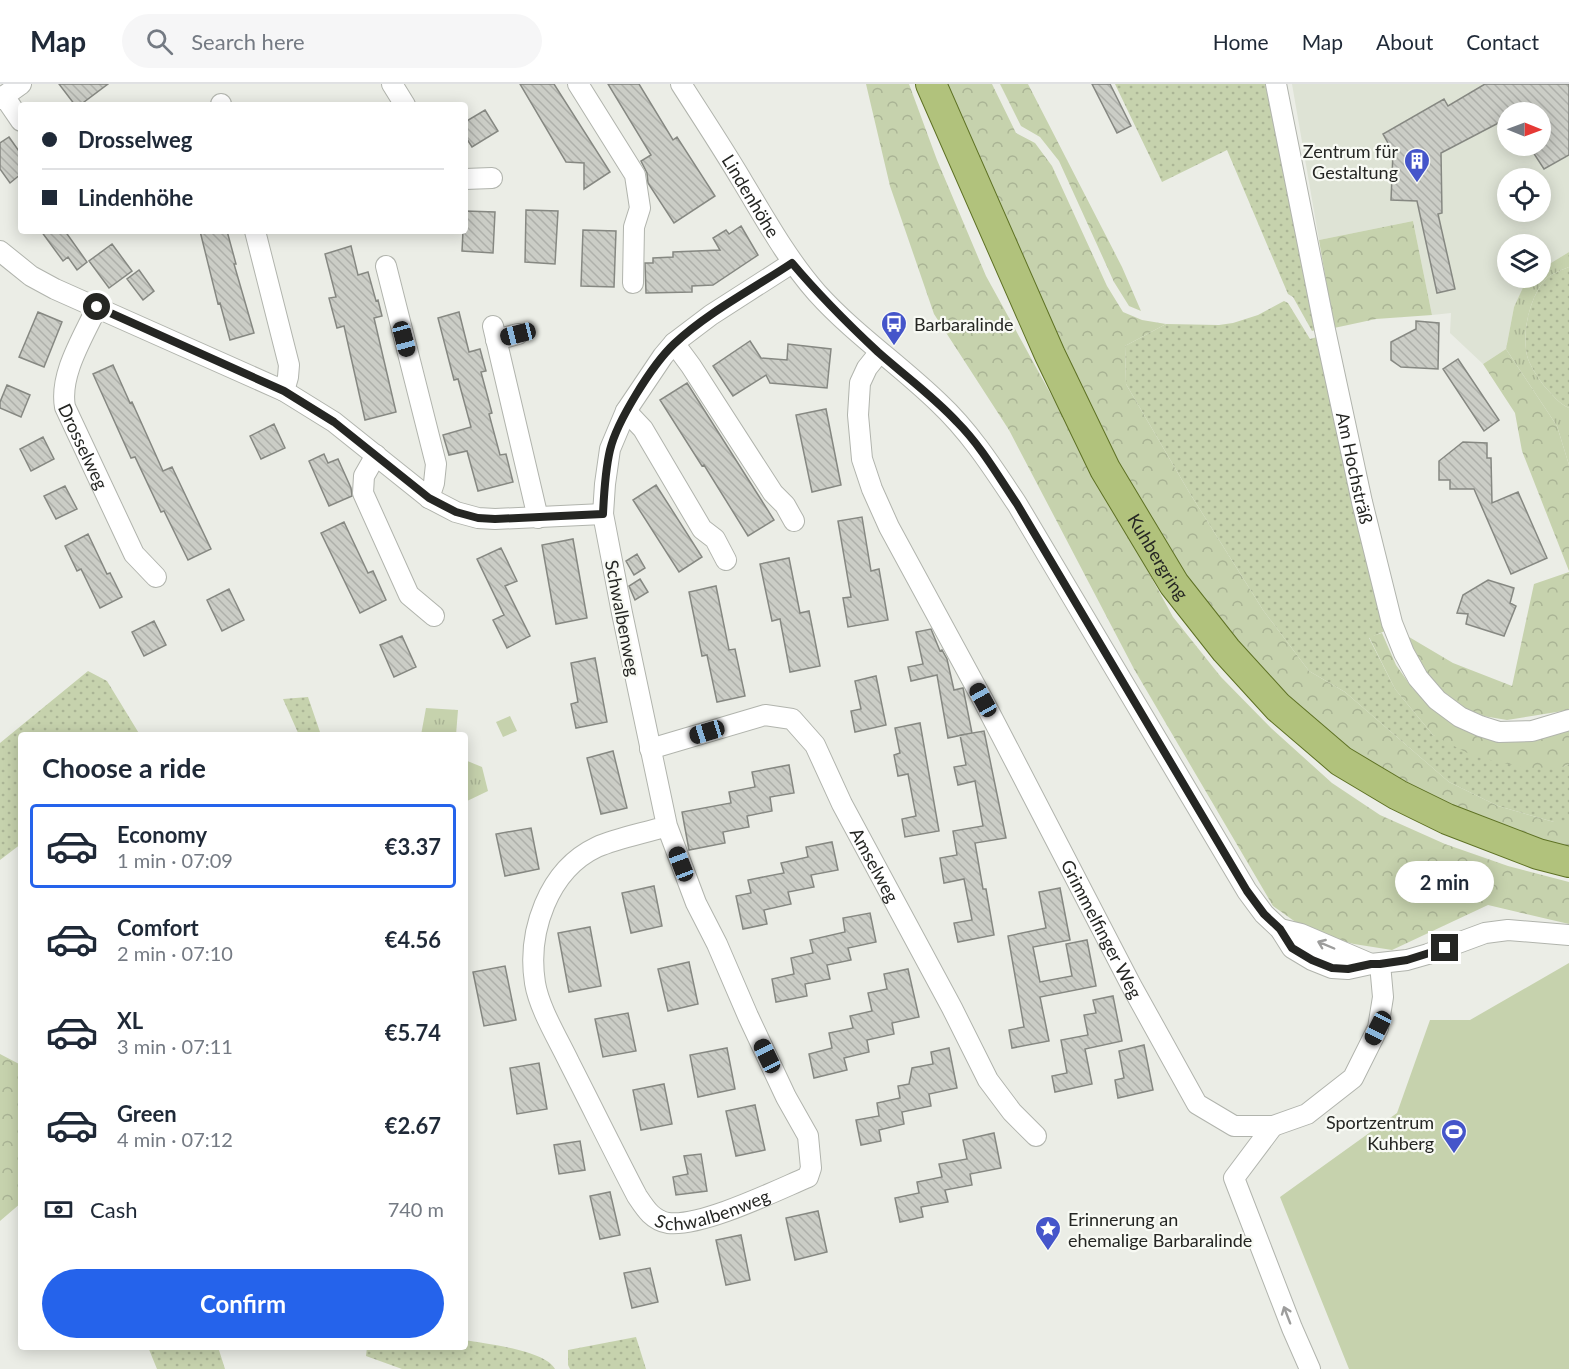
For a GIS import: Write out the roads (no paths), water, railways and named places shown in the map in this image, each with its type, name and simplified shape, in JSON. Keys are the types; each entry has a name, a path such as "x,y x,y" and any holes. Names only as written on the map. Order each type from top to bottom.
{"main road":[{"name":"Kuhbergring","path":"931,84 1050,355 1105,469 1174,584 1226,650 1278,707 1341,761 1398,795 1448,819 1538,854 1569,862"}],"street":[{"path":"18,117 2,97 21,84"},
{"path":"392,84 403,102"},
{"path":"578,84 634,175 640,208 634,227 633,283"},
{"name":"Lindenhöhe","path":"681,84 719,141 792,263 819,295 879,353 939,402 960,424 987,459 1017,504 1247,891 1264,914 1280,929 1292,948 1332,968 1348,969 1428,954 1485,933 1508,930 1569,935"},
{"name":"Am Hochsträß","path":"1276,84 1362,502 1392,623 1404,653 1418,678 1437,700 1460,717 1480,726 1499,732 1532,731 1569,720"},
{"path":"468,178 492,178"},
{"path":"256,234 289,365 284,391"},
{"path":"0,251 31,276 284,391 334,422 429,498 456,512 478,518 538,518 603,514"},
{"name":"Schwalbenweg","path":"667,826 596,847 570,866 549,893 537,922 533,954 535,984 556,1036 637,1196 650,1215 667,1223 690,1221 738,1207 808,1177 811,1168 808,1136 786,1097 696,903 667,826 603,514 605,484 610,448 626,411 674,343 711,315 792,263"},
{"path":"386,266 401,295 436,464 434,483 429,498"},
{"name":"Drosselweg","path":"97,307 65,379 63,394 65,407 134,554 156,577"},
{"path":"518,334 495,332 538,518"},
{"path":"674,343 692,366 773,493 794,521"},
{"name":"Grimmelfinger Weg","path":"879,353 867,368 860,384 858,416 862,459 872,489 889,527 983,700 1131,985 1197,1104 1234,1126 1273,1126 1307,1114 1353,1078 1378,1028 1383,997 1376,964"},
{"path":"626,411 644,429 702,529 715,539 726,560"},
{"path":"376,455 364,476 363,493 409,595 434,616"},
{"name":"Amselweg","path":"650,749 765,715 792,719 815,745 842,804 952,1008 988,1080 1012,1112 1036,1136"},
{"path":"1273,1126 1234,1178 1310,1369"}],"place":[{"name":"Zentrum für Gestaltung","path":"1417,184"},
{"name":"Barbaralinde","path":"894,347"},
{"name":"Sportzentrum Kuhberg","path":"1454,1155"},
{"name":"Erinnerung an ehemalige Barbaralinde","path":"1048,1252"}]}
